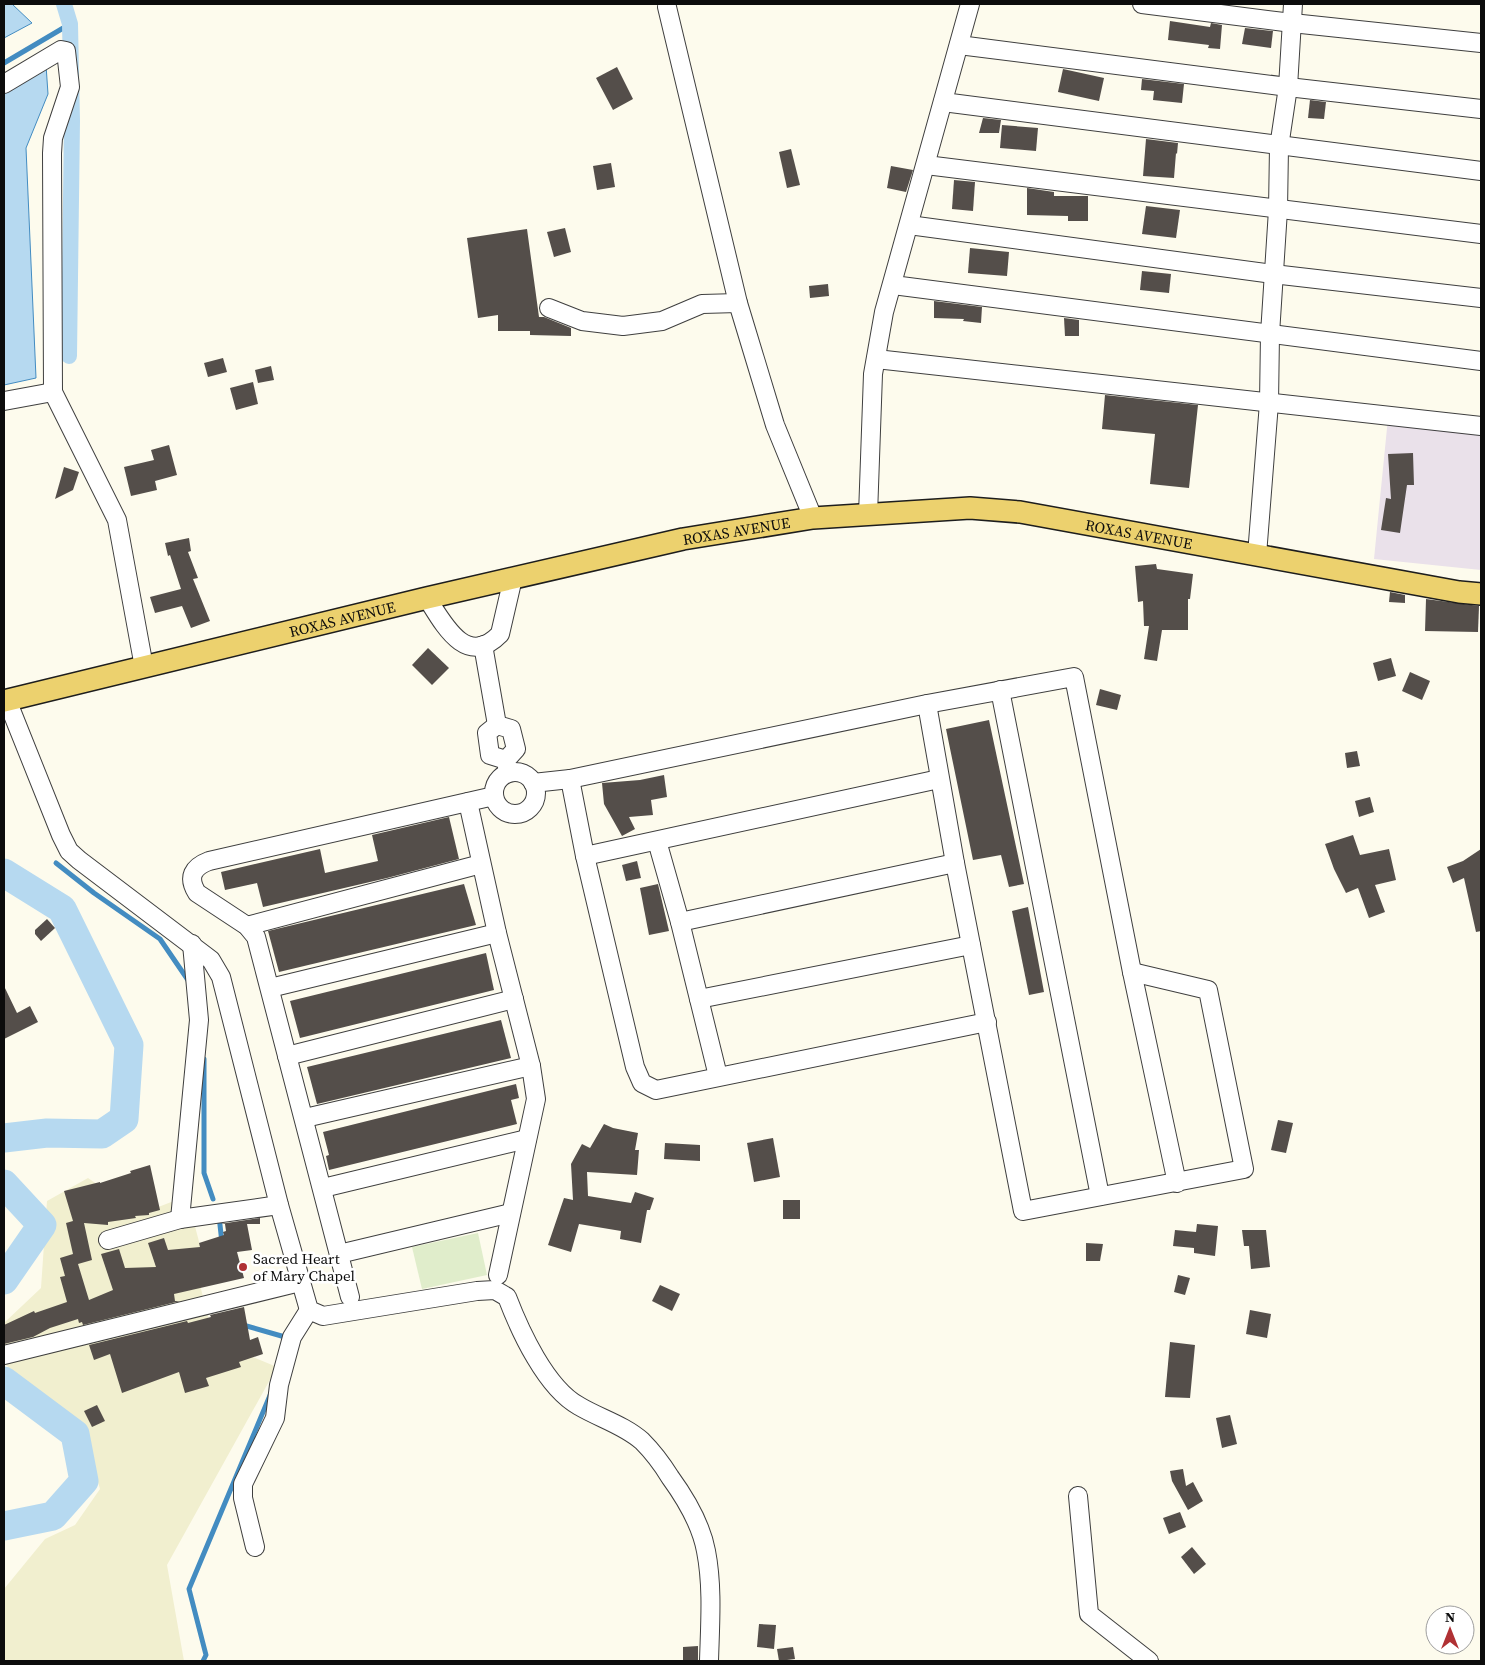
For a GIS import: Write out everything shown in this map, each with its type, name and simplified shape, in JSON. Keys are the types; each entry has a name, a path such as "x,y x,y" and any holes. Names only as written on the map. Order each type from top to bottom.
{"main road":[{"name":"ROXAS AVENUE","path":"5,700 683,538 813,518 970,508 1020,512 1459,592 1481,594"}],"street":[{"path":"868,515 873,374 884,312 970,4"},
{"path":"1142,4 1292,23 1481,43"},
{"path":"1257,555 1268,403 1273,274 1278,210 1279,146 1288,87 1293,4"},
{"path":"667,7 738,303 775,425 813,518"},
{"path":"959,45 1288,87 1481,109"},
{"path":"4,84 61,50 66,50 70,86 55,132 52,153 53,392 117,520 144,667"},
{"path":"943,102 1481,171"},
{"path":"926,165 1481,234"},
{"path":"909,225 1273,274 1481,298"},
{"path":"893,285 1481,361"},
{"path":"549,308 582,321 623,326 662,321 702,304 738,303"},
{"path":"876,359 1481,426"},
{"path":"4,401 53,392"},
{"path":"427,598 449,633 461,643 472,646 483,645 500,634 513,578"},
{"path":"483,645 497,725 487,733 490,754 523,774 536,790 532,805 521,813 513,814 500,808 494,796 494,788 507,766"},
{"path":"533,784 570,779 928,704 1074,677 1132,972 1178,1182"},
{"path":"1000,690 1100,1196"},
{"path":"5,700 69,850 79,860 192,944 211,960 221,977 279,1206 309,1310 323,1316 495,1290 507,1297 518,1326 536,1359 556,1386 577,1405 617,1425 641,1441 659,1460 685,1498 697,1524 706,1551 710,1587 709,1661"},
{"path":"928,704 939,779 1023,1211 1244,1169 1208,990 1132,972"},
{"path":"570,779 585,856 634,1067 642,1083 656,1090 987,1022"},
{"path":"585,856 939,779"},
{"path":"350,1297 256,937 247,926 197,893 192,885 192,878 195,869 200,864 209,861 494,796"},
{"path":"468,802 497,934 531,1066 536,1098 498,1275"},
{"path":"657,841 680,922 718,1076"},
{"path":"680,922 955,863"},
{"path":"247,926 481,864"},
{"path":"270,988 497,934"},
{"path":"180,1218 199,1020 192,944"},
{"path":"699,1000 971,945"},
{"path":"287,1056 514,999"},
{"path":"304,1118 531,1066"},
{"path":"322,1188 527,1139"},
{"path":"108,1240 180,1218 279,1206"},
{"path":"339,1254 511,1213"},
{"path":"4,1355 300,1282"},
{"path":"255,1547 242,1498 243,1484 275,1418 279,1385 292,1337 309,1310"},
{"path":"1078,1496 1089,1614 1149,1661"}],"shaded area":[{"path":"1388,418 1481,428 1481,570 1374,559"},
{"path":"88,1178 140,1214 187,1196 202,1253 197,1273 214,1341 277,1367 167,1565 184,1661 4,1661 4,1589 45,1539 75,1525 100,1489 83,1430 6,1365 4,1353 4,1323 41,1288 47,1201"}],"green space":[{"path":"478,1233 487,1275 422,1289 412,1247"}],"water":[{"path":"4,4 12,4 32,23 4,38"},
{"path":"46,65 48,94 26,148 36,378 4,385 4,89"}],"building":[{"path":"1170,21 1210,27 1211,23 1222,25 1220,49 1208,48 1209,45 1168,40"},
{"path":"1245,28 1273,31 1271,48 1242,44"},
{"path":"617,67 633,99 613,110 596,78"},
{"path":"1063,69 1104,78 1099,101 1058,92"},
{"path":"1142,79 1184,84 1182,103 1153,100 1154,91 1141,90"},
{"path":"1310,100 1326,102 1324,119 1308,118"},
{"path":"983,118 1001,120 999,133 979,133"},
{"path":"1002,125 1038,128 1036,151 1000,148"},
{"path":"1146,139 1178,143 1174,178 1143,176"},
{"path":"791,149 800,185 787,188 779,152"},
{"path":"611,163 615,187 597,190 593,166"},
{"path":"891,166 913,170 906,192 887,188"},
{"path":"954,180 975,182 973,211 952,209"},
{"path":"1027,188 1054,192 1054,196 1088,196 1088,221 1068,221 1068,216 1027,215"},
{"path":"1146,206 1180,210 1176,238 1142,234"},
{"path":"565,228 571,252 554,257 547,232"},
{"path":"527,229 539,317 544,317 571,328 571,336 530,335 530,331 498,331 498,315 478,318 467,238"},
{"path":"970,248 1009,252 1007,276 968,273"},
{"path":"1142,271 1171,274 1169,293 1140,290"},
{"path":"828,284 829,296 810,298 809,286"},
{"path":"934,301 982,307 981,323 963,321 964,319 934,318"},
{"path":"1064,318 1079,320 1079,336 1065,336"},
{"path":"223,358 227,372 208,377 204,363"},
{"path":"271,366 274,380 258,383 255,370"},
{"path":"253,382 258,404 236,410 230,388"},
{"path":"1105,395 1198,405 1189,488 1150,484 1155,434 1102,429"},
{"path":"169,445 177,475 155,481 157,490 131,496 124,467 154,460 151,450"},
{"path":"1413,453 1414,485 1407,485 1400,533 1381,530 1386,498 1391,499 1388,454"},
{"path":"64,467 79,472 73,490 55,499"},
{"path":"189,538 191,551 188,552 198,578 193,579 210,621 191,628 182,606 155,613 150,597 181,589 165,543"},
{"path":"1156,564 1157,569 1193,574 1190,599 1188,599 1188,630 1162,630 1157,661 1144,659 1149,626 1144,626 1143,601 1138,602 1135,566"},
{"path":"1390,592 1405,595 1405,603 1389,602"},
{"path":"1426,599 1479,606 1478,632 1425,631"},
{"path":"428,648 449,668 432,685 412,665"},
{"path":"1391,658 1396,676 1378,681 1373,663"},
{"path":"1410,672 1430,681 1422,700 1402,691"},
{"path":"1100,689 1121,695 1117,710 1096,705"},
{"path":"989,720 1024,884 1009,887 1001,855 973,860 946,729"},
{"path":"1357,751 1360,766 1347,768 1345,753"},
{"path":"664,775 667,797 651,800 653,815 629,817 635,829 622,836 604,804 602,783 640,780"},
{"path":"1370,797 1374,812 1359,817 1355,801"},
{"path":"449,817 459,859 263,907 257,883 225,890 221,872 320,849 325,873 378,861 372,835"},
{"path":"1353,835 1360,855 1389,849 1396,880 1375,885 1385,912 1369,918 1358,888 1346,893 1334,869 1325,844"},
{"path":"1481,849 1481,931 1476,932 1464,878 1453,883 1447,867 1463,861"},
{"path":"637,861 641,878 626,881 622,865"},
{"path":"464,884 476,925 279,972 268,931"},
{"path":"658,884 669,931 649,935 640,888"},
{"path":"1028,907 1044,992 1029,995 1012,911"},
{"path":"47,919 55,928 41,941 35,934 35,930"},
{"path":"486,953 494,990 300,1038 290,1001"},
{"path":"4,986 17,1013 30,1006 38,1022 4,1039"},
{"path":"501,1020 511,1058 317,1104 307,1067"},
{"path":"516,1084 519,1098 511,1100 517,1124 329,1170 326,1156 329,1155 323,1132"},
{"path":"1278,1120 1293,1123 1286,1153 1271,1150"},
{"path":"604,1124 613,1128 638,1133 635,1150 639,1150 637,1175 587,1172 588,1196 631,1203 635,1192 654,1198 650,1210 647,1210 641,1243 620,1239 621,1231 579,1224 571,1252 548,1245 564,1198 573,1200 571,1164 582,1144 590,1148"},
{"path":"773,1138 780,1177 754,1182 747,1143"},
{"path":"665,1143 700,1145 700,1161 664,1159"},
{"path":"150,1165 160,1210 149,1213 149,1215 135,1216 136,1218 108,1222 108,1225 84,1223 92,1260 78,1264 89,1300 113,1290 101,1254 119,1249 125,1268 156,1267 148,1243 164,1238 168,1250 200,1247 199,1243 224,1235 223,1232 226,1231 225,1224 220,1224 260,1218 260,1224 247,1224 252,1250 237,1252 244,1278 174,1294 175,1301 180,1301 83,1325 82,1322 79,1323 78,1319 50,1328 33,1337 4,1344 4,1325 34,1311 35,1313 67,1302 60,1277 65,1276 60,1258 73,1254 66,1223 73,1221 64,1191 100,1183"},
{"path":"783,1200 800,1200 800,1219 783,1219"},
{"path":"1197,1224 1218,1226 1215,1256 1194,1253 1194,1248 1173,1246 1175,1230 1196,1232"},
{"path":"1242,1230 1266,1230 1270,1267 1251,1269 1249,1246 1244,1246"},
{"path":"1086,1243 1103,1244 1100,1261 1086,1261"},
{"path":"1178,1275 1190,1278 1185,1295 1174,1292"},
{"path":"660,1285 680,1294 672,1311 652,1301"},
{"path":"244,1307 250,1340 258,1337 263,1354 239,1362 241,1367 206,1378 209,1386 185,1393 179,1372 122,1393 110,1354 94,1360 89,1345 187,1321 188,1323 211,1317 210,1315"},
{"path":"1250,1310 1271,1314 1267,1338 1246,1334"},
{"path":"1170,1342 1195,1345 1190,1398 1165,1397"},
{"path":"97,1405 105,1421 92,1427 84,1411"},
{"path":"1230,1415 1237,1444 1222,1448 1216,1418"},
{"path":"1183,1469 1186,1486 1193,1482 1203,1501 1188,1510 1172,1481 1170,1471"},
{"path":"1180,1512 1186,1527 1169,1534 1163,1518"},
{"path":"1192,1547 1206,1564 1194,1574 1181,1557"},
{"path":"759,1624 776,1625 774,1649 757,1647"},
{"path":"698,1646 698,1661 683,1661 683,1647"},
{"path":"793,1647 795,1659 779,1661 777,1649"}],"waterway":[{"path":"64,4 70,24 72,121 69,356"},
{"path":"4,63 70,24"},
{"path":"56,863 94,893 160,939 190,983"},
{"path":"4,873 62,909 129,1045 124,1119 102,1134 47,1133 4,1138"},
{"path":"204,1059 204,1173 213,1199"},
{"path":"4,1184 42,1225 4,1280"},
{"path":"219,1216 222,1243"},
{"path":"243,1325 285,1337 285,1339"},
{"path":"4,1381 75,1434 84,1481 53,1516 4,1526"},
{"path":"203,1661 206,1655 189,1589 271,1393"}],"place":[{"name":"Sacred Heart of Mary Chapel","path":"243,1267"}]}
